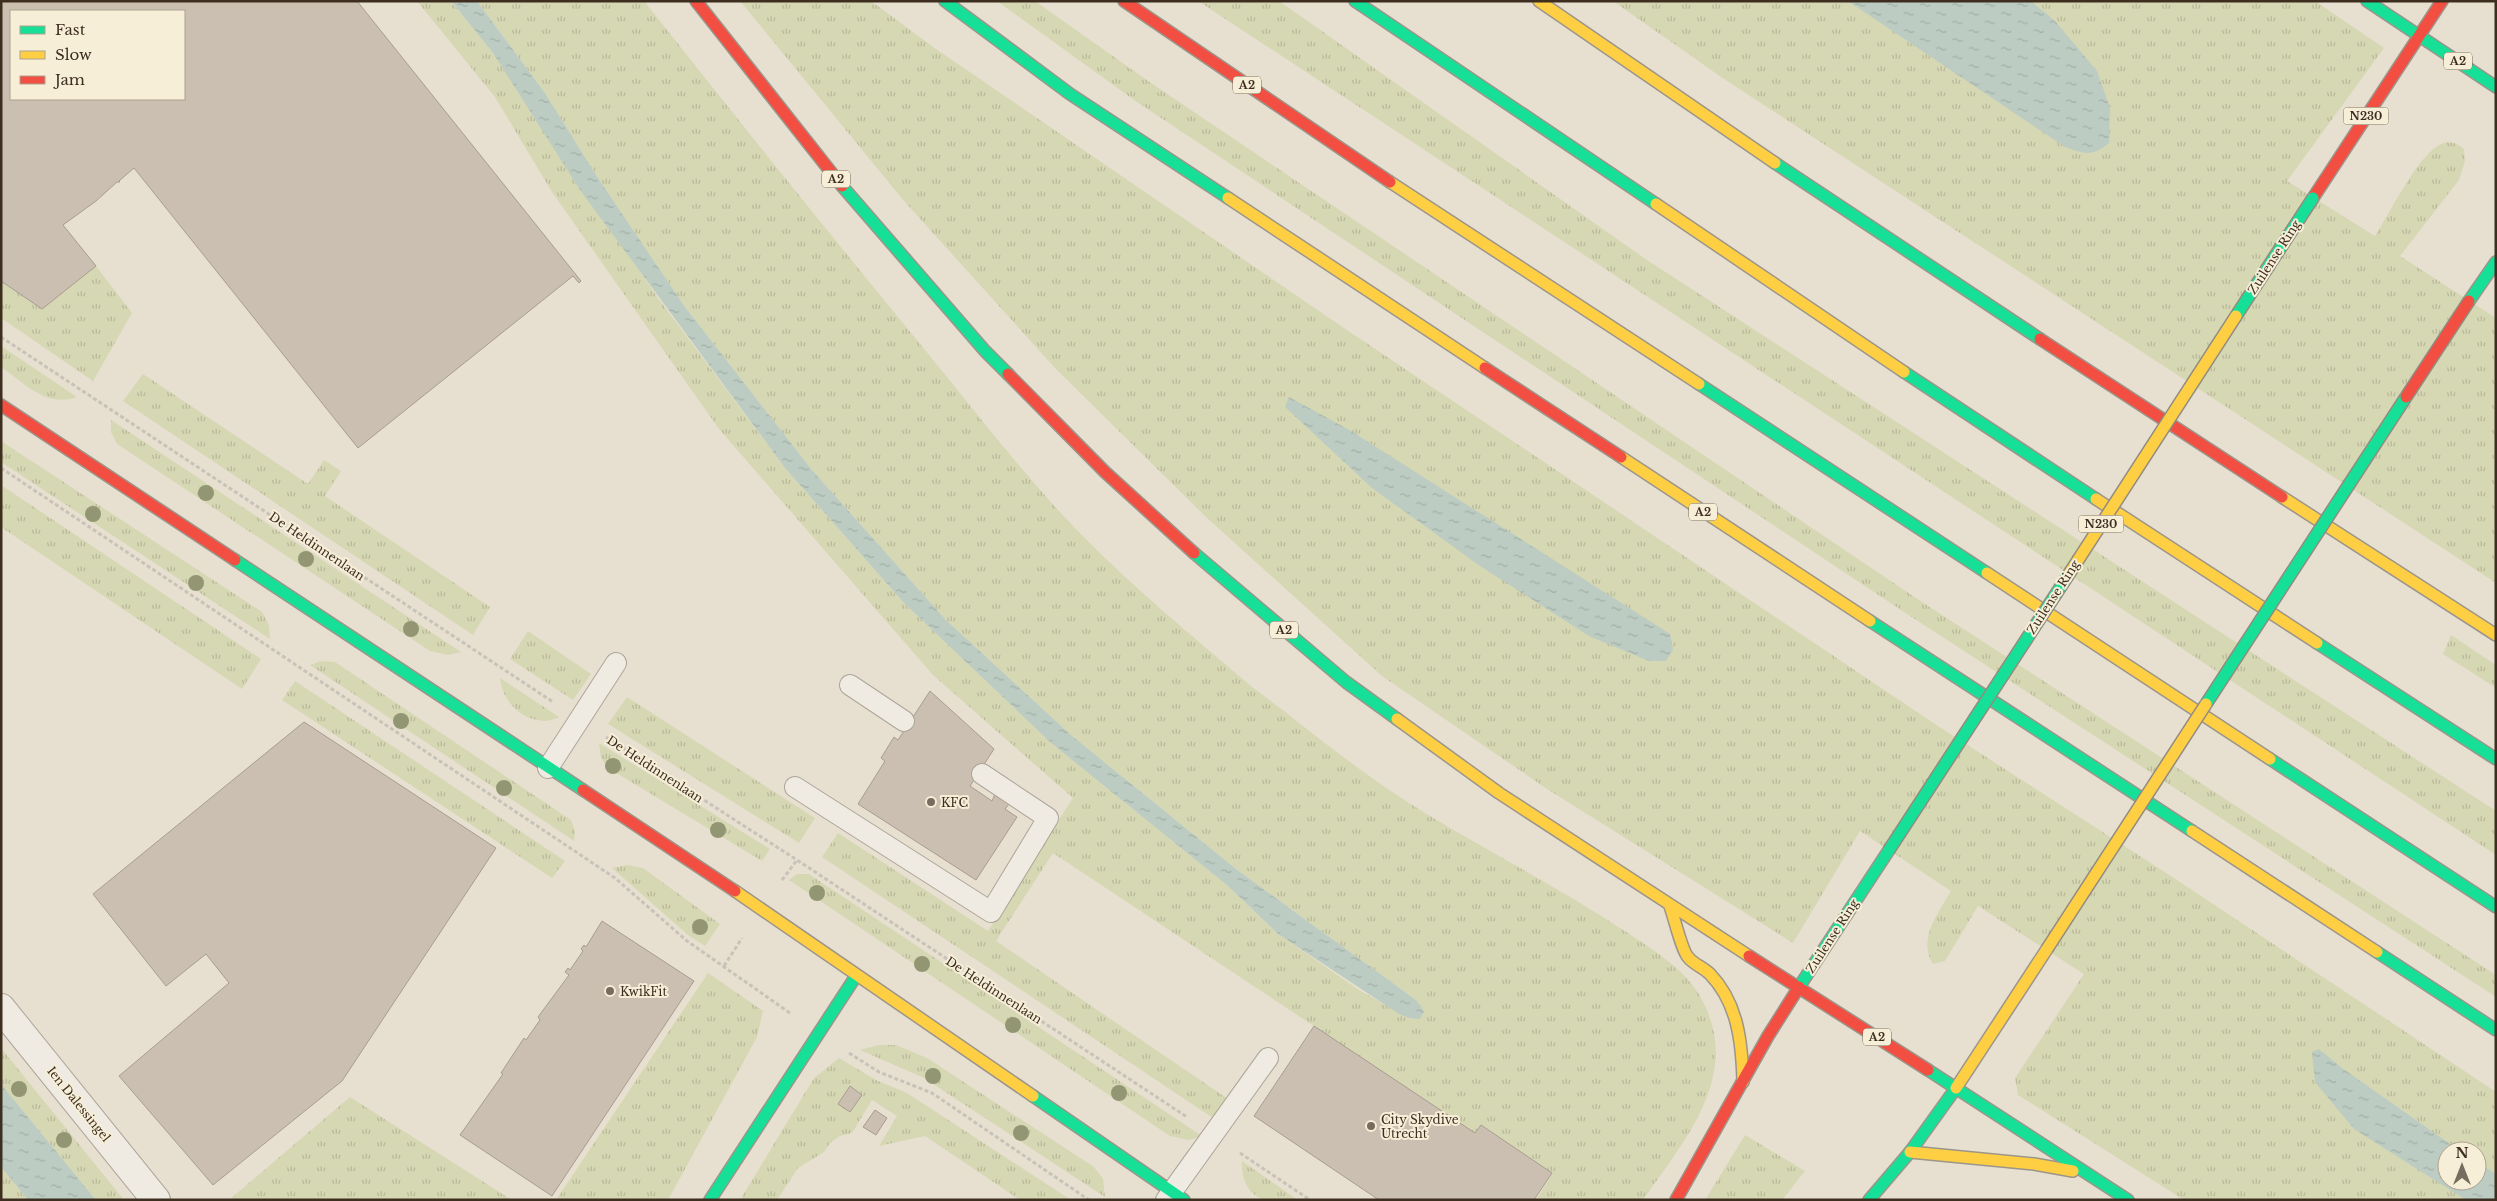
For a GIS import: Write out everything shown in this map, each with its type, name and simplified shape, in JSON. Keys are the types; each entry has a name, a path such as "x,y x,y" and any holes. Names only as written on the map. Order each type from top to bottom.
{"main road":[{"name":"A2","path":"696,1 827,169 985,351 1105,472 1217,574 1346,682 1499,793 1670,906 2128,1200"},
{"name":"A2","path":"945,1 1078,99 1744,539 2496,1030"},
{"name":"A2","path":"1124,1 1378,174 2496,908"},
{"path":"1355,1 1982,425 2496,759"},
{"path":"1539,1 1648,77 2083,367 2496,635"},
{"name":"A2","path":"2368,1 2496,87"},
{"name":"Zuilense Ring","path":"1676,1200 1768,1036 2442,1"},
{"path":"1869,1200 1910,1152 1956,1088 2496,262"},
{"path":"1,405 761,908 1174,1197"},
{"path":"1670,906 1687,957 1708,972 1724,990 1734,1013 1742,1045 1743,1082"},
{"path":"710,1200 856,976"},
{"name":"A2","path":"1910,1152 2034,1164 2083,1172"}],"street":[{"name":"Ien Dalessingel","path":"1,1008 156,1200"}],"lane":[{"path":"548,768 581,721 616,663"},
{"path":"850,684 904,721"},
{"path":"795,787 991,912 1048,818 982,774"},
{"path":"1174,1197 1214,1135 1268,1058"}],"path":[{"name":"De Heldinnenlaan","path":"1,336 581,721 797,860 1310,1200"},
{"path":"1,468 615,878 687,941 818,1034 879,1072 932,1092 1089,1200"}],"green space":[{"path":"417,1 451,1 493,53 658,298 785,468 904,603 1050,742 1228,886 1278,934 1359,990 1409,1018 1416,1000 1236,869 1071,735 945,619 812,470 685,307 598,178 545,93 477,1 644,1 1003,447 1057,509 1120,572 1248,684 1367,774 1436,820 1628,933 1684,975 1698,993 1711,1022 1716,1050 1713,1076 1705,1102 1692,1128 1643,1200 1536,1200 1552,1174 1481,1125 1475,1133 1053,853 996,941 1228,1099 1213,1118 822,857 838,833 988,931 1073,798 933,675 719,429 552,192 495,97"},
{"path":"740,1 871,1 936,49 1338,324 1938,726 2177,880 2496,1092 2496,1200 2184,1200 2018,1095 2015,1078 2084,974 1978,906 1945,961 1933,964 1927,945 1928,935 1931,926 1951,891 1860,831 1793,943 1547,789 1382,676 1206,517 1055,368 904,201"},
{"path":"997,1 1035,1 1148,81 1916,598 2496,975 2496,997 1904,612 1134,100"},
{"path":"1198,1 1279,1 1647,260 2496,811 2496,855"},
{"path":"1613,1 2315,1 2384,48 2287,181 2375,236 2403,188 2428,154 2436,147 2447,142 2457,144 2464,149 2465,161 2459,180 2400,256 2496,318 2496,583 1721,77"},
{"path":"96,266 132,313 93,381 1,318 1,281 42,308"},
{"path":"1,346 77,397 66,400 46,397 28,387 1,367"},
{"path":"143,374 308,484 324,460 341,471 325,496 490,607 473,635 123,401"},
{"path":"111,420 461,652 448,655 430,651 117,444 111,432"},
{"path":"1,441 262,612 269,625 270,639 1,462"},
{"path":"1,485 261,659 242,689 1,527"},
{"path":"528,631 591,674 573,700 510,659"},
{"path":"2451,635 2496,665 2496,688 2443,654"},
{"path":"321,661 335,662 571,820 575,831 574,841 310,665"},
{"path":"500,678 559,717 544,721 535,720 520,713 504,694"},
{"path":"295,681 565,861 552,878 282,700"},
{"path":"627,697 815,818 799,843 608,724"},
{"path":"599,743 770,849 762,861 608,768 601,758"},
{"path":"627,865 643,868 720,924 705,946 688,935 612,868"},
{"path":"797,874 809,874 1202,1136 1189,1140 1170,1136 789,880"},
{"path":"708,973 763,1011 757,1037 668,1200 556,1200"},
{"path":"878,1045 896,1045 927,1058 1094,1167 1103,1179 1105,1197 924,1078 860,1050"},
{"path":"1,1048 124,1200 96,1200 1,1084"},
{"path":"839,1058 876,1080 907,1093 1071,1200 1020,1200 925,1136 879,1146 897,1116 872,1100 852,1133 840,1136 831,1142 824,1152 798,1168 777,1200 740,1200 814,1078"},
{"path":"350,1097 512,1200 229,1200"},
{"path":"1745,1135 1805,1171 1782,1200 1705,1200"},
{"path":"1242,1161 1298,1200 1265,1200 1259,1198 1246,1185"},
{"path":"1,1167 28,1200 1,1200"}],"water":[{"path":"451,1 477,1 545,93 598,178 685,307 812,470 945,619 1071,735 1236,869 1416,1000 1424,1011 1420,1019 1409,1018 1399,1014 1278,934 1228,886 1050,742 904,603 785,468 580,190 493,53"},
{"path":"1848,1 2031,1 2055,21 2097,71 2110,108 2109,143 2098,151 2088,153 2065,147"},
{"path":"1289,397 1351,431 1670,634 1673,650 1666,661 1649,661 1589,636 1480,566 1372,488 1285,407"},
{"path":"2319,1049 2342,1068 2446,1141 2437,1141 2437,1182 2354,1129 2315,1082 2312,1052"},
{"path":"1,1084 96,1200 28,1200 1,1167"},
{"path":"2487,1168 2496,1174 2496,1200 2466,1200 2452,1191 2487,1191"}],"building":[{"path":"1,1 357,1 581,281 579,283 573,276 358,448 134,168 120,182 117,182 96,201 63,225 96,266 42,309 1,281"},
{"path":"930,691 994,749 970,786 992,801 995,794 1010,803 1005,809 1017,817 976,880 858,804 885,761 881,758 894,737 898,740"},
{"path":"304,722 496,848 342,1081 213,1185 119,1076 229,983 206,954 166,986 93,894"},
{"path":"602,921 694,981 552,1196 460,1135 503,1074 501,1073 524,1038 526,1040 540,1020 538,1017 569,975 565,972 568,968 570,970 583,951 581,949 584,945 586,947"},
{"path":"1314,1026 1475,1133 1481,1125 1552,1173 1534,1200 1379,1200 1254,1116"},
{"path":"850,1086 862,1095 850,1112 838,1104"},
{"path":"875,1110 887,1118 876,1135 863,1127"}],"traffic: fast":[{"path":"945,1 1070,94 1228,198"},
{"path":"1355,1 1656,204"},
{"path":"2367,1 2496,87"},
{"path":"1775,163 2040,339"},
{"path":"842,186 985,351 1008,374"},
{"path":"2236,316 2313,198"},
{"path":"2469,301 2496,262"},
{"path":"1904,372 2096,499"},
{"path":"1699,384 1987,573"},
{"path":"2206,704 2406,397"},
{"path":"1194,553 1346,682 1397,719"},
{"path":"235,560 583,790"},
{"path":"1889,850 2069,574"},
{"path":"1870,621 2192,831"},
{"path":"2317,643 2496,759"},
{"path":"2270,759 2496,907"},
{"path":"1799,987 1889,850"},
{"path":"2377,952 2496,1030"},
{"path":"710,1200 856,976"},
{"path":"1928,1070 2128,1200"},
{"path":"1869,1200 1910,1152 1956,1088"},
{"path":"1033,1096 1184,1200"}],"traffic: slow":[{"path":"1539,1 1775,163"},
{"path":"1390,182 1699,384"},
{"path":"1228,198 1485,368"},
{"path":"1656,204 1904,372"},
{"path":"2069,574 2236,316"},
{"path":"1621,457 1870,621"},
{"path":"2282,497 2496,635"},
{"path":"2096,499 2317,643"},
{"path":"1987,573 2270,759"},
{"path":"2047,949 2206,704"},
{"path":"1397,719 1499,793 1749,956"},
{"path":"2192,831 2377,952"},
{"path":"735,891 1033,1096"},
{"path":"1670,906 1686,954 1693,962 1710,974 1727,998 1740,1038 1743,1082"},
{"path":"1956,1088 2047,949"},
{"path":"1910,1152 2034,1164 2073,1171"}],"traffic: jam":[{"path":"696,1 842,186"},
{"path":"1124,1 1390,182"},
{"path":"2313,198 2442,1"},
{"path":"2406,397 2469,301"},
{"path":"2040,339 2282,497"},
{"path":"1485,368 1621,457"},
{"path":"1008,374 1105,472 1194,553"},
{"path":"1,405 235,560"},
{"path":"583,790 735,891"},
{"path":"1749,956 1928,1070"},
{"path":"1676,1200 1768,1036 1799,987"}],"place":[{"name":"KFC","path":"931,802"},
{"name":"KwikFit","path":"610,991"},
{"name":"City Skydive Utrecht","path":"1371,1126"}]}
